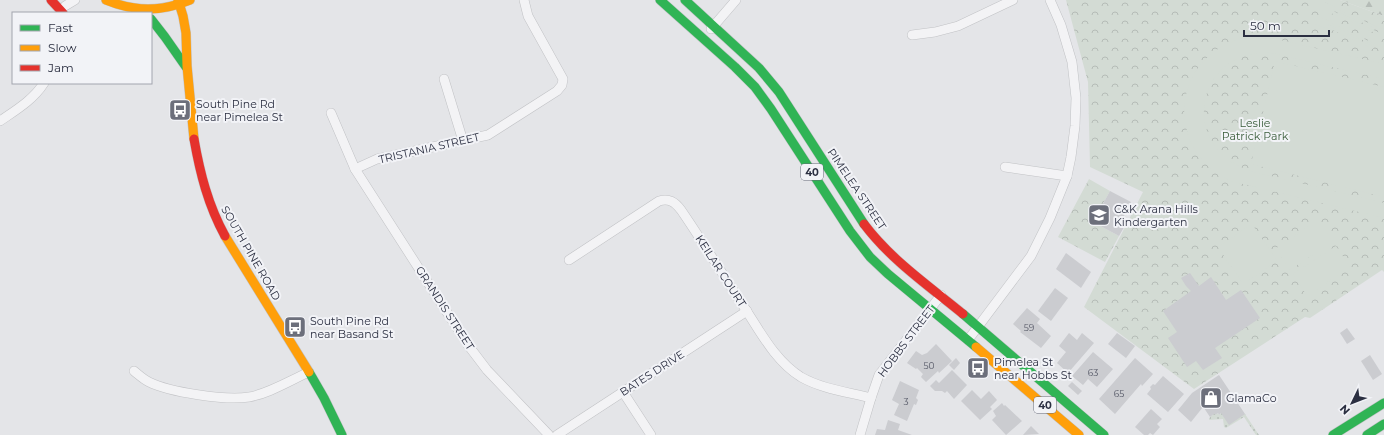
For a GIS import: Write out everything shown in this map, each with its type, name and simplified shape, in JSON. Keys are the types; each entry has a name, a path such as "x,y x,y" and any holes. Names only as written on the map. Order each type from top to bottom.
{"main road":[{"path":"51,0 64,8"},
{"path":"106,0 143,12 161,9 179,2 190,0"},
{"name":"40","path":"660,0 740,72 763,98 841,218 860,245 881,268 931,308 1079,435"},
{"name":"PIMELEA STREET","path":"685,0 759,68 779,92 851,203 878,241 893,256 978,326 1104,435"},
{"name":"SOUTH PINE ROAD","path":"179,2 187,45 186,67 198,159 210,206 231,247 324,398 341,434"},
{"path":"152,21 161,31 174,52 186,67"},
{"path":"1334,435 1347,431 1384,403"},
{"path":"1367,435 1384,424"}],"street":[{"path":"64,8 75,0"},
{"name":"TRISTANIA STREET","path":"355,169 377,159 488,135 557,91 562,85 562,79 528,16 524,0"},
{"path":"703,38 736,0"},
{"path":"912,35 935,32 958,26 1013,0"},
{"path":"968,340 1031,256 1050,218 1067,176 1075,126 1076,98 1072,62 1050,0"},
{"path":"444,79 463,141"},
{"path":"0,121 35,96 43,84"},
{"name":"GRANDIS STREET","path":"331,113 355,169 468,345 487,370 549,435"},
{"path":"1005,166 1067,176"},
{"name":"KEILAR COURT","path":"569,260 659,201 669,200 676,204 681,210 773,350 786,365 797,374 812,382 871,398"},
{"name":"HOBBS STREET","path":"860,435 871,398 882,371 941,295"},
{"name":"BATES DRIVE","path":"557,435 747,311"},
{"path":"134,371 148,382 167,388 222,398 250,397 309,372"},
{"path":"623,392 651,435"}],"green space":[{"name":"Leslie Patrick Park","path":"1066,0 1340,0 1384,16 1384,272 1382,270 1310,318 1305,317 1194,389 1084,307 1143,192 1090,167 1088,82"},
{"path":"1340,0 1384,0 1384,16"},
{"path":"1323,1 1382,29 1381,31 1334,10 1333,11 1380,33 1379,35 1333,13 1332,15 1319,9"},
{"path":"1318,16 1375,44 1374,45 1328,24 1327,25 1374,47 1373,49 1326,27 1325,28 1315,24"},
{"path":"1252,37 1276,39 1384,64 1384,79 1267,52 1242,57 1223,68 1211,84 1204,103 1205,123 1213,143 1228,159 1250,171 1384,203 1384,218 1231,181 1212,170 1197,153 1188,136 1185,118 1185,100 1190,83 1199,67 1212,53 1229,43"},
{"path":"1275,61 1384,87 1384,197 1251,164"},
{"path":"1089,179 1110,191 1093,222 1119,236 1105,262 1058,237"},
{"path":"1318,220 1333,241 1290,270 1275,249"},
{"path":"1252,224 1277,261 1243,284 1218,247"},
{"path":"1336,246 1350,267 1307,296 1293,274"},
{"path":"1215,413 1215,415 1218,413 1219,415 1221,413 1245,414 1259,435 1256,435 1244,417 1226,428 1224,427 1223,419 1209,420"}],"building":[{"path":"1110,191 1131,202 1122,220 1127,222 1119,236 1093,222"},
{"path":"1066,253 1091,272 1081,288 1056,269"},
{"path":"1190,273 1199,286 1211,277 1226,300 1241,290 1260,318 1215,348 1222,358 1203,370 1196,361 1187,367 1168,338 1177,332 1163,311 1191,291 1181,278"},
{"path":"1055,288 1068,298 1051,321 1038,311"},
{"path":"1027,308 1040,319 1037,323 1051,336 1041,348 1020,332 1021,331 1013,324"},
{"path":"1347,328 1355,339 1347,344 1340,333"},
{"path":"1069,333 1077,340 1082,333 1094,343 1068,373 1057,363 1066,352 1059,346"},
{"path":"1117,333 1135,346 1126,358 1108,344"},
{"path":"936,344 952,361 926,382 921,377 923,374 917,368 916,369 907,363 916,351 922,355 927,353"},
{"path":"1093,352 1113,369 1097,387 1088,379 1083,385 1072,376"},
{"path":"1370,355 1382,374 1373,380 1361,361"},
{"path":"956,358 960,363 954,370 949,365"},
{"path":"1135,358 1153,374 1142,386 1141,384 1115,414 1099,399"},
{"path":"952,370 967,385 954,399 947,391 945,393 942,391 935,391 930,386 936,380 939,383"},
{"name":"GlamaCo","path":"1219,375 1245,414 1229,425 1221,413 1219,415 1218,413 1215,415 1215,413 1210,417 1204,408 1209,405 1208,404 1203,407 1191,422 1178,410 1192,393"},
{"path":"1163,376 1184,394 1168,412 1147,394 1151,389 1150,387 1153,384 1155,385"},
{"path":"900,381 919,390 916,398 918,400 916,405 914,404 907,421 894,415 899,404 892,400"},
{"path":"1072,382 1082,391 1078,395 1068,386"},
{"path":"972,390 981,399 989,391 997,400 990,407 992,409 980,420 961,401"},
{"path":"1002,403 1022,421 1006,435 992,420 996,416 993,411"},
{"path":"1151,409 1162,419 1157,424 1160,427 1153,435 1150,433 1148,435 1144,435 1135,427"},
{"path":"888,420 900,424 898,430 912,435 875,435 877,429 885,430"},
{"path":"1031,426 1039,434 1023,435"}],"traffic: fast":[{"path":"660,0 735,67 755,87 771,109 850,231 870,257 888,274 976,347"},
{"path":"685,0 759,68 779,92 864,224"},
{"path":"152,20 186,67"},
{"path":"963,314 1104,435"},
{"path":"309,372 324,398 342,435"},
{"path":"1333,435 1384,403"},
{"path":"1367,435 1384,424"}],"traffic: slow":[{"path":"106,0 127,7 148,9 169,7 190,0"},
{"path":"178,0 186,33 187,66 194,139"},
{"path":"225,236 309,372"},
{"path":"976,347 1079,435"}],"traffic: jam":[{"path":"51,0 62,12"},
{"path":"194,139 205,189 225,236"},
{"path":"864,224 898,261 963,314"}],"place":[{"name":"South Pine Rd near Pimelea St","path":"180,110"},
{"name":"C&K Arana Hills Kindergarten","path":"1099,215"},
{"name":"South Pine Rd near Basand St","path":"295,327"},
{"name":"Pimelea St near Hobbs St","path":"978,368"},
{"name":"GlamaCo","path":"1211,398"}]}
